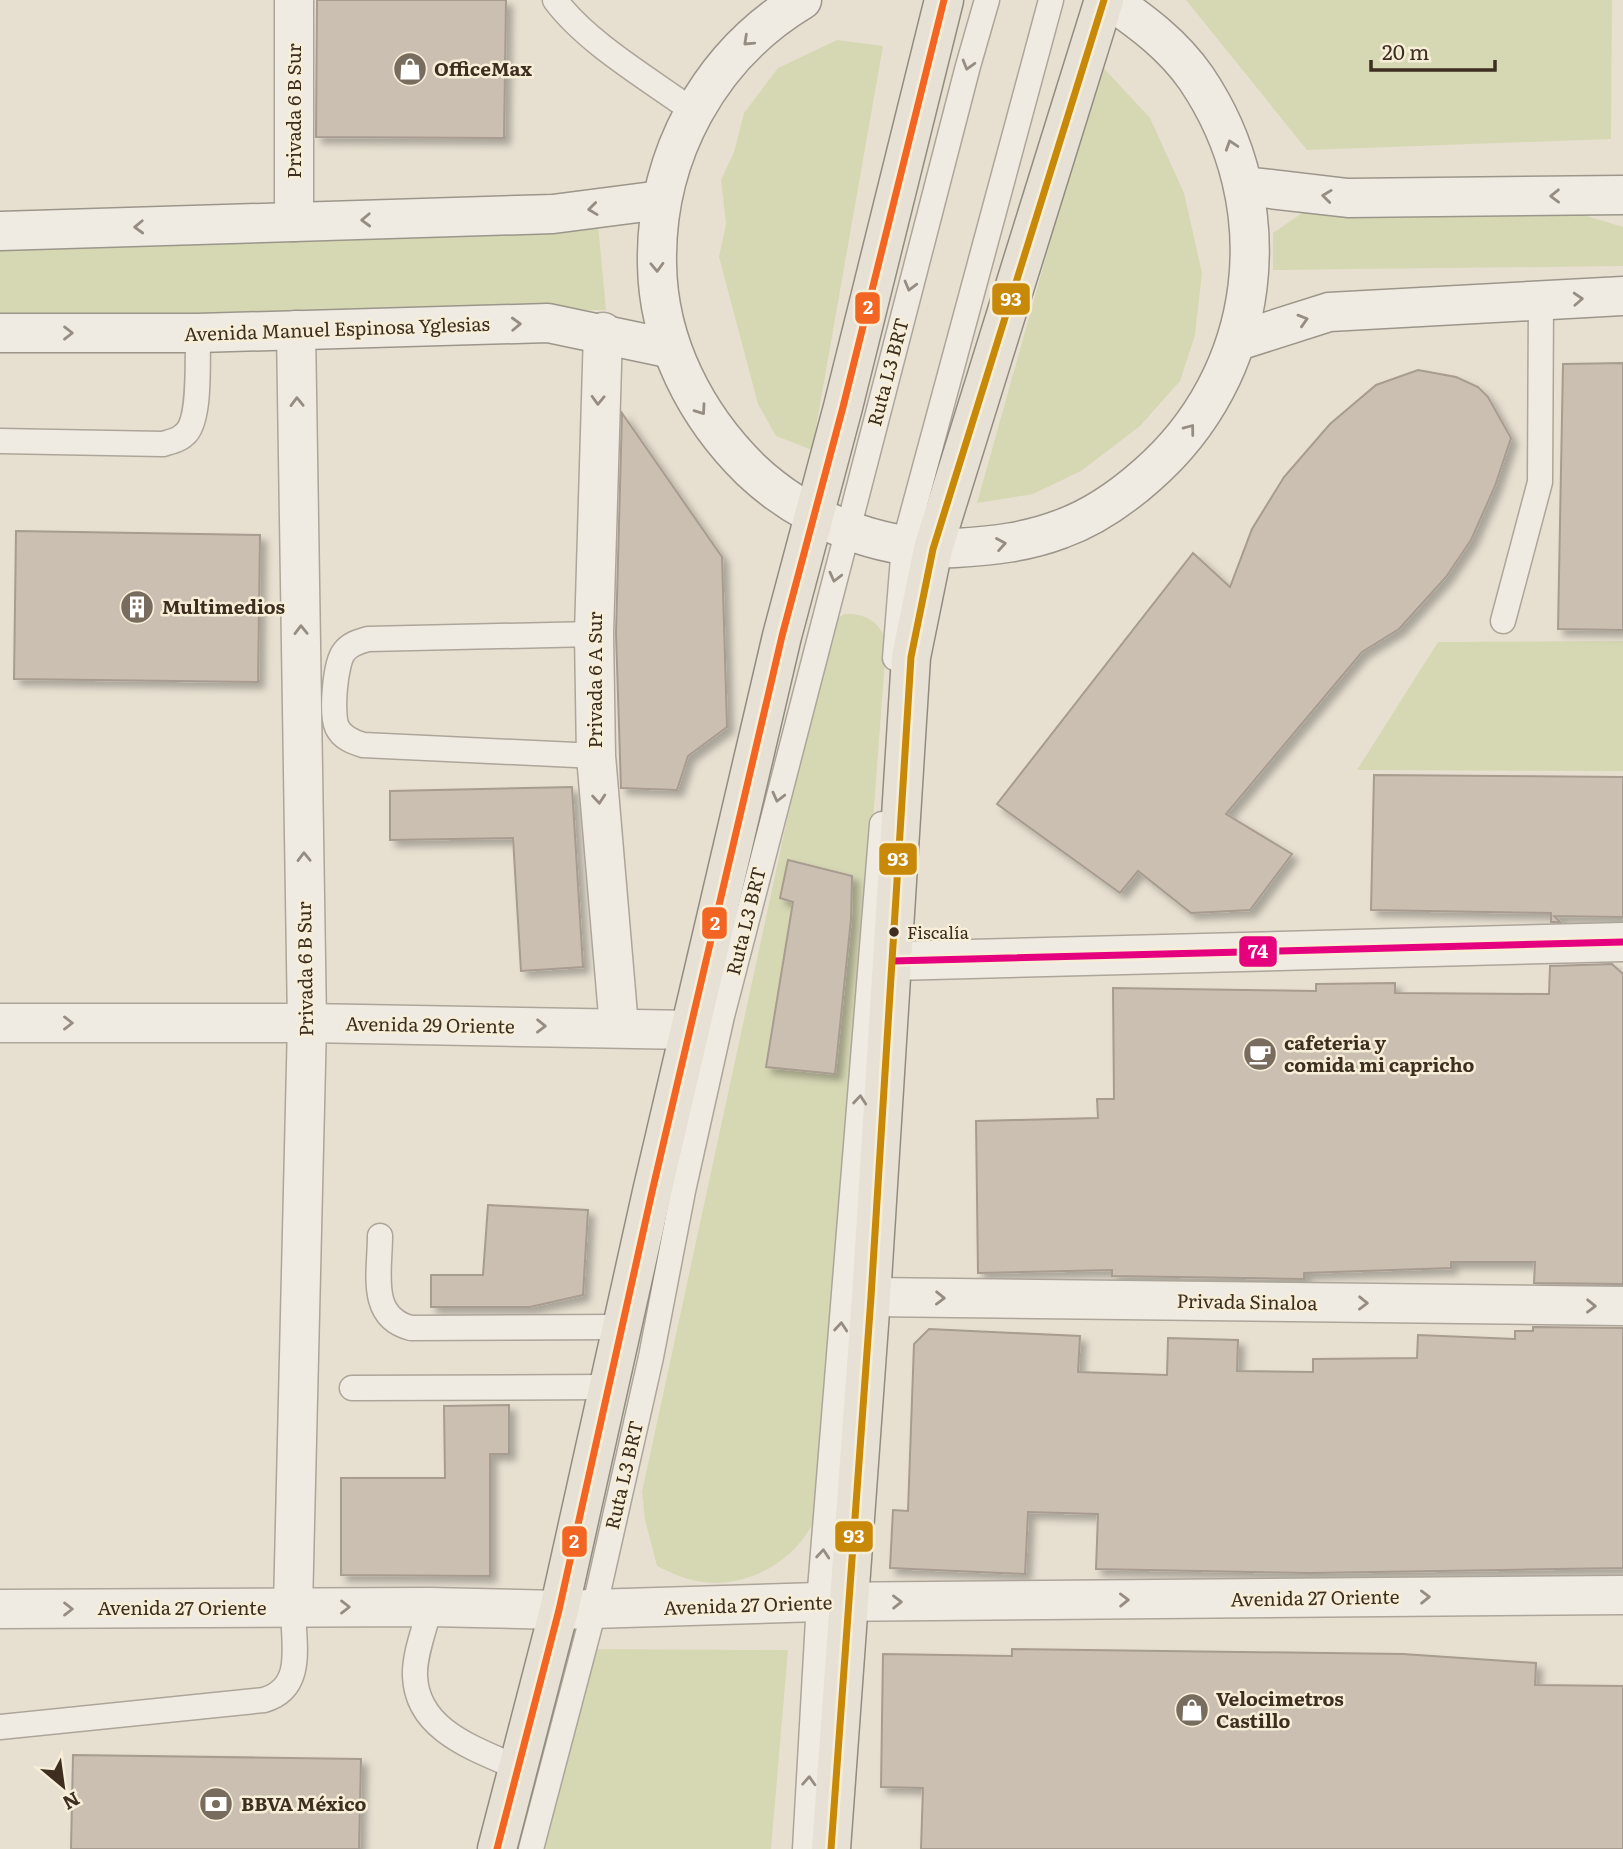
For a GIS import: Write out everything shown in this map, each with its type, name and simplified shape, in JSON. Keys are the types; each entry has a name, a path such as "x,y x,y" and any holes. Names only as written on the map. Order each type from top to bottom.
{"main road":[{"path":"497,1849 518,1768 576,1610 610,1387 622,1327 782,636 831,523 944,0"},
{"path":"831,1849 834,1602 872,1297 919,547 1104,0"}],"street":[{"name":"Privada 6 B Sur","path":"294,0 294,222"},
{"path":"803,0 776,16 729,59 692,111 674,155 661,200 657,275 672,349 695,401 728,446 768,486 831,523 919,547 999,546 1063,528 1121,498 1172,454 1211,401 1238,341 1252,264 1244,186 1225,128 1195,76 1154,31 1110,0"},
{"path":"1244,186 1349,198 1623,195"},
{"path":"0,231 553,214 661,200"},
{"path":"1238,341 1329,312 1623,296"},
{"name":"Avenida Manuel Espinosa Yglesias","path":"0,333 198,333 548,323 603,332 672,349"},
{"name":"Privada 6 B Sur","path":"293,1607 307,1023 296,330"},
{"name":"Privada 6 A Sur","path":"603,332 594,634 596,756 619,1027"},
{"path":"893,961 1623,942"},
{"name":"Avenida 29 Oriente","path":"0,1023 307,1023 691,1030"},
{"name":"Privada Sinaloa","path":"872,1297 1623,1306"},
{"name":"Avenida 27 Oriente","path":"0,1609 430,1607 576,1610 834,1602 1623,1595"}],"lane":[{"path":"555,0 564,13 599,42 692,111"},
{"name":"Ruta L3 BRT","path":"531,1849 576,1610 651,1357 683,1191 831,523 987,0"},
{"path":"805,1849 834,1602 919,547 1051,0"},
{"path":"1503,621 1541,482 1541,301"},
{"path":"0,441 163,444 178,440 189,429 194,414 198,333"},
{"path":"594,634 368,639 353,643 342,653 337,667 334,712 337,729 348,740 363,745 596,756"},
{"path":"380,1236 380,1298 384,1313 396,1324 411,1328 622,1327"},
{"path":"352,1388 610,1387"},
{"path":"0,1727 264,1700 279,1696 290,1684 293,1670 293,1607"},
{"path":"430,1607 414,1675 419,1698 432,1720 452,1738 518,1768"}],"green space":[{"path":"1186,0 1612,0 1611,139 1307,150"},
{"path":"837,40 883,46 812,450 776,436 758,404 719,257 726,224 721,180 734,152 744,113 778,68"},
{"path":"1100,64 1150,118 1184,193 1202,273 1195,335 1180,381 1140,426 1081,471 1033,494 977,503"},
{"path":"1564,209 1623,227 1623,266 1273,270 1273,233 1305,211"},
{"path":"598,224 606,310 0,319 0,240"},
{"path":"844,614 860,615 872,621 881,631 886,646 824,1477 818,1510 811,1527 788,1555 773,1566 739,1580 703,1582 657,1566 645,1520 642,1492 825,644 837,619"},
{"path":"1623,641 1623,771 1357,770 1438,642"},
{"path":"586,1649 788,1650 771,1849 536,1849"}],"building":[{"name":"OfficeMax","path":"317,0 506,0 504,138 316,137"},
{"path":"1623,363 1623,630 1558,629 1563,364"},
{"path":"1418,370 1456,377 1478,387 1488,397 1511,438 1495,486 1471,540 1446,577 1399,629 1362,652 1226,814 1292,854 1250,910 1191,913 1138,871 1120,893 997,804 1193,553 1230,587 1252,529 1284,477 1330,424 1376,385"},
{"path":"622,413 722,557 727,727 688,756 677,790 621,788 616,634"},
{"name":"Multimedios","path":"16,531 260,535 258,682 14,679"},
{"path":"1374,775 1623,777 1623,917 1554,916 1560,922 1551,922 1551,913 1371,910"},
{"path":"572,787 583,967 521,971 513,838 390,840 390,791"},
{"path":"788,860 852,876 851,919 835,1074 766,1067 793,902 780,898"},
{"path":"1612,964 1623,974 1623,1284 1534,1283 1535,1262 1451,1262 1451,1268 1304,1273 1304,1279 1112,1276 1112,1270 978,1273 976,1121 1098,1118 1097,1099 1114,1099 1113,988 1316,991 1316,984 1395,983 1395,993 1549,994 1550,966"},
{"path":"488,1205 588,1210 583,1295 530,1307 431,1307 431,1275 483,1275"},
{"path":"1533,1327 1623,1328 1623,1568 1310,1573 1096,1569 1098,1514 1028,1512 1025,1574 890,1568 893,1510 908,1511 914,1344 929,1329 1080,1336 1078,1372 1167,1375 1168,1338 1238,1340 1237,1371 1313,1372 1313,1359 1417,1358 1418,1335 1515,1339 1515,1331 1533,1331"},
{"path":"509,1405 509,1454 490,1454 490,1576 341,1575 341,1478 445,1478 444,1406"},
{"path":"1012,1649 1403,1654 1536,1663 1535,1685 1623,1686 1623,1849 921,1849 923,1788 881,1787 883,1654 1012,1656"},
{"name":"BBVA México","path":"73,1755 361,1759 359,1849 71,1849"}],"transit line":[{"name":"2","path":"497,1849 559,1610 652,1192 782,636 843,407 944,0"},
{"name":"93","path":"831,1849 871,1297 911,657 933,549 1104,0"},
{"name":"74","path":"893,961 1623,942"}],"place":[{"name":"OfficeMax","path":"410,69"},
{"name":"Multimedios","path":"137,607"},
{"name":"Fiscalía","path":"894,932"},
{"name":"cafeteria y comida mi capricho","path":"1260,1054"},
{"name":"Velocimetros Castillo","path":"1192,1710"},
{"name":"BBVA México","path":"216,1804"}]}
